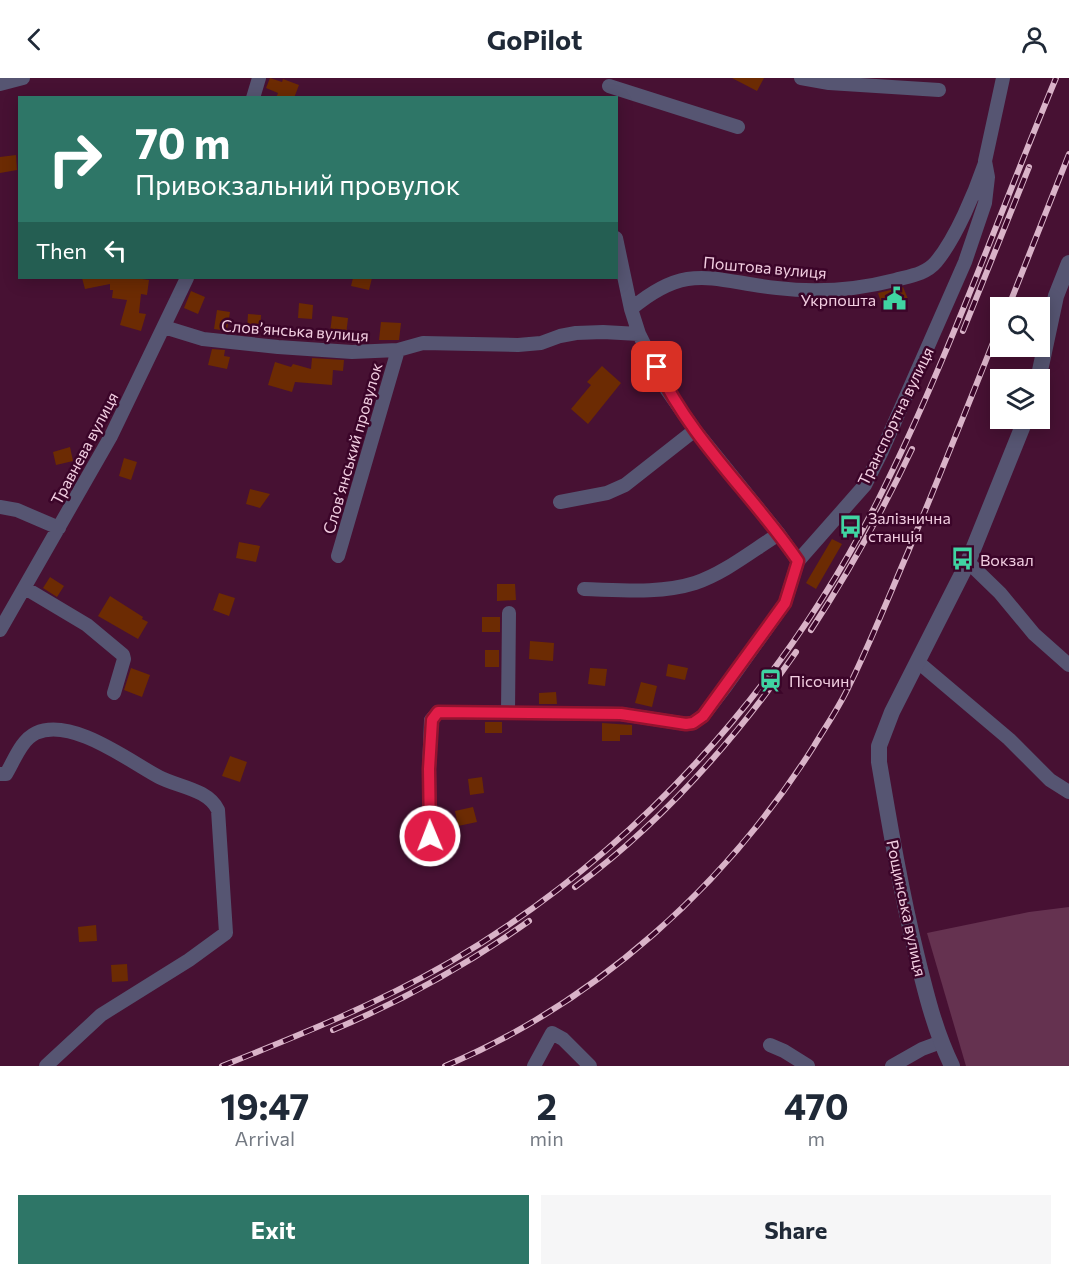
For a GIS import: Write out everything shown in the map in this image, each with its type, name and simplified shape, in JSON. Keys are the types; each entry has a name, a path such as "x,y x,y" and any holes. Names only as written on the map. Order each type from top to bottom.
{"street":[{"path":"0,84 23,78"},
{"path":"254,96 259,78"},
{"path":"801,78 829,83 939,90"},
{"name":"Транспортна вулиця","path":"508,711 621,714 686,724 693,723 703,716 785,603 798,561 865,485 882,451 965,262 986,203 988,177 985,161 1003,78"},
{"path":"610,87 738,127"},
{"name":"Поштова вулиця","path":"631,309 648,294 669,283 683,279 718,278 776,288 820,291 894,280 925,272 936,262 969,202 985,161"},
{"path":"618,247 631,309 639,334 668,390 695,430 798,561"},
{"path":"1040,369 1056,296 1069,263"},
{"name":"Травнева вулиця","path":"0,630 111,436 187,279"},
{"name":"Слов’янська вулиця","path":"164,327 203,339 352,352 398,350 423,343 518,345 541,343 576,333 639,334"},
{"name":"Слов’янський провулок","path":"338,556 398,350"},
{"path":"1022,429 968,562 918,662 1009,739 1050,780 1069,792"},
{"path":"560,502 607,493 625,484 695,430"},
{"path":"0,507 17,510 60,528"},
{"path":"585,589 641,591 696,583 720,571 779,534"},
{"path":"968,562 1000,593 1034,634 1069,665"},
{"path":"25,588 87,626 123,655 124,659 114,693"},
{"path":"430,836 429,769 433,717 442,710 508,711 509,613"},
{"name":"Рощинська вулиця","path":"918,662 892,712 879,746 879,762 905,908 924,987 941,1042 952,1066"},
{"path":"0,774 6,774 18,751 30,737 56,730 94,740 159,777 208,797 218,810 226,933 189,960 101,1015 46,1066"},
{"path":"534,1066 552,1033 563,1039 590,1066"},
{"path":"892,1066 915,1052 941,1042"},
{"path":"770,1045 808,1066"}],"shaded area":[{"path":"1069,907 1069,1066 966,1066 927,933 1029,912"}],"building":[{"path":"270,78 282,82 283,79 299,85 295,96 277,96 278,93 266,88"},
{"path":"732,78 764,78 757,91"},
{"path":"16,155 17,170 0,173 0,157"},
{"path":"82,279 149,280 147,295 141,294 139,313 146,314 141,331 120,325 127,300 112,298 113,290 110,290 110,284 85,289"},
{"path":"353,279 372,279 369,290 351,286"},
{"path":"903,287 908,299 883,308 878,293"},
{"path":"191,291 205,297 198,314 184,308"},
{"path":"299,303 313,305 312,319 298,318"},
{"path":"217,310 230,312 227,331 214,329"},
{"path":"248,314 261,315 260,331 247,330"},
{"path":"332,316 348,318 346,335 330,333"},
{"path":"381,322 401,323 399,340 379,340"},
{"path":"212,349 225,350 224,356 230,357 227,369 208,365"},
{"path":"312,358 344,360 343,371 333,370 332,385 295,382 292,392 268,385 275,362 291,367 293,364 311,369"},
{"path":"602,366 621,383 588,424 571,409 591,385 587,382"},
{"path":"70,447 73,461 56,465 53,452"},
{"path":"124,458 137,462 131,480 119,476"},
{"path":"250,489 270,494 260,508 246,504"},
{"path":"832,539 842,544 816,589 806,583"},
{"path":"239,542 260,546 256,562 236,558"},
{"path":"50,577 64,586 57,597 43,588"},
{"path":"497,584 515,584 516,600 497,601"},
{"path":"219,593 235,598 229,616 213,610"},
{"path":"110,596 148,622 138,639 98,616"},
{"path":"482,617 500,617 500,632 482,632"},
{"path":"530,641 554,643 553,661 529,659"},
{"path":"485,650 499,650 499,667 485,667"},
{"path":"668,664 688,668 685,680 666,676"},
{"path":"131,668 150,675 142,697 124,690"},
{"path":"590,668 607,669 605,686 588,684"},
{"path":"641,682 657,686 652,707 635,703"},
{"path":"556,692 557,704 539,704 539,693"},
{"path":"485,722 502,722 502,733 485,733"},
{"path":"602,723 632,725 632,735 620,735 620,741 602,741"},
{"path":"230,756 247,762 240,782 222,776"},
{"path":"482,777 484,793 470,795 468,779"},
{"path":"473,807 477,822 458,826 455,811"},
{"path":"96,925 97,941 79,942 78,927"},
{"path":"127,964 128,981 112,982 111,965"}],"railway":[{"path":"222,1066 309,1031 395,992 450,962 517,919 580,872 640,819 696,763 748,702 796,639 839,572 877,502 926,398 1056,78"},
{"path":"1012,297 1069,154"},
{"path":"963,331 1029,167"},
{"path":"445,1066 501,1040 554,1009 605,973 654,934 741,846 779,797 833,716 858,668 990,350"},
{"path":"811,630 839,586 889,496 912,449"},
{"path":"575,887 607,862 667,808 748,717 796,652"},
{"path":"333,1030 434,981 529,921"}],"place":[{"name":"Укрпошта","path":"894,299"},
{"name":"Залізнична станція","path":"850,526"},
{"name":"Вокзал","path":"962,559"},
{"name":"Пісочин","path":"771,680"}],"route":[{"path":"430,836 429,769 432,720 438,712 442,710 621,714 686,724 693,723 703,716 720,695 785,603 798,561 680,410 657,367"}]}
